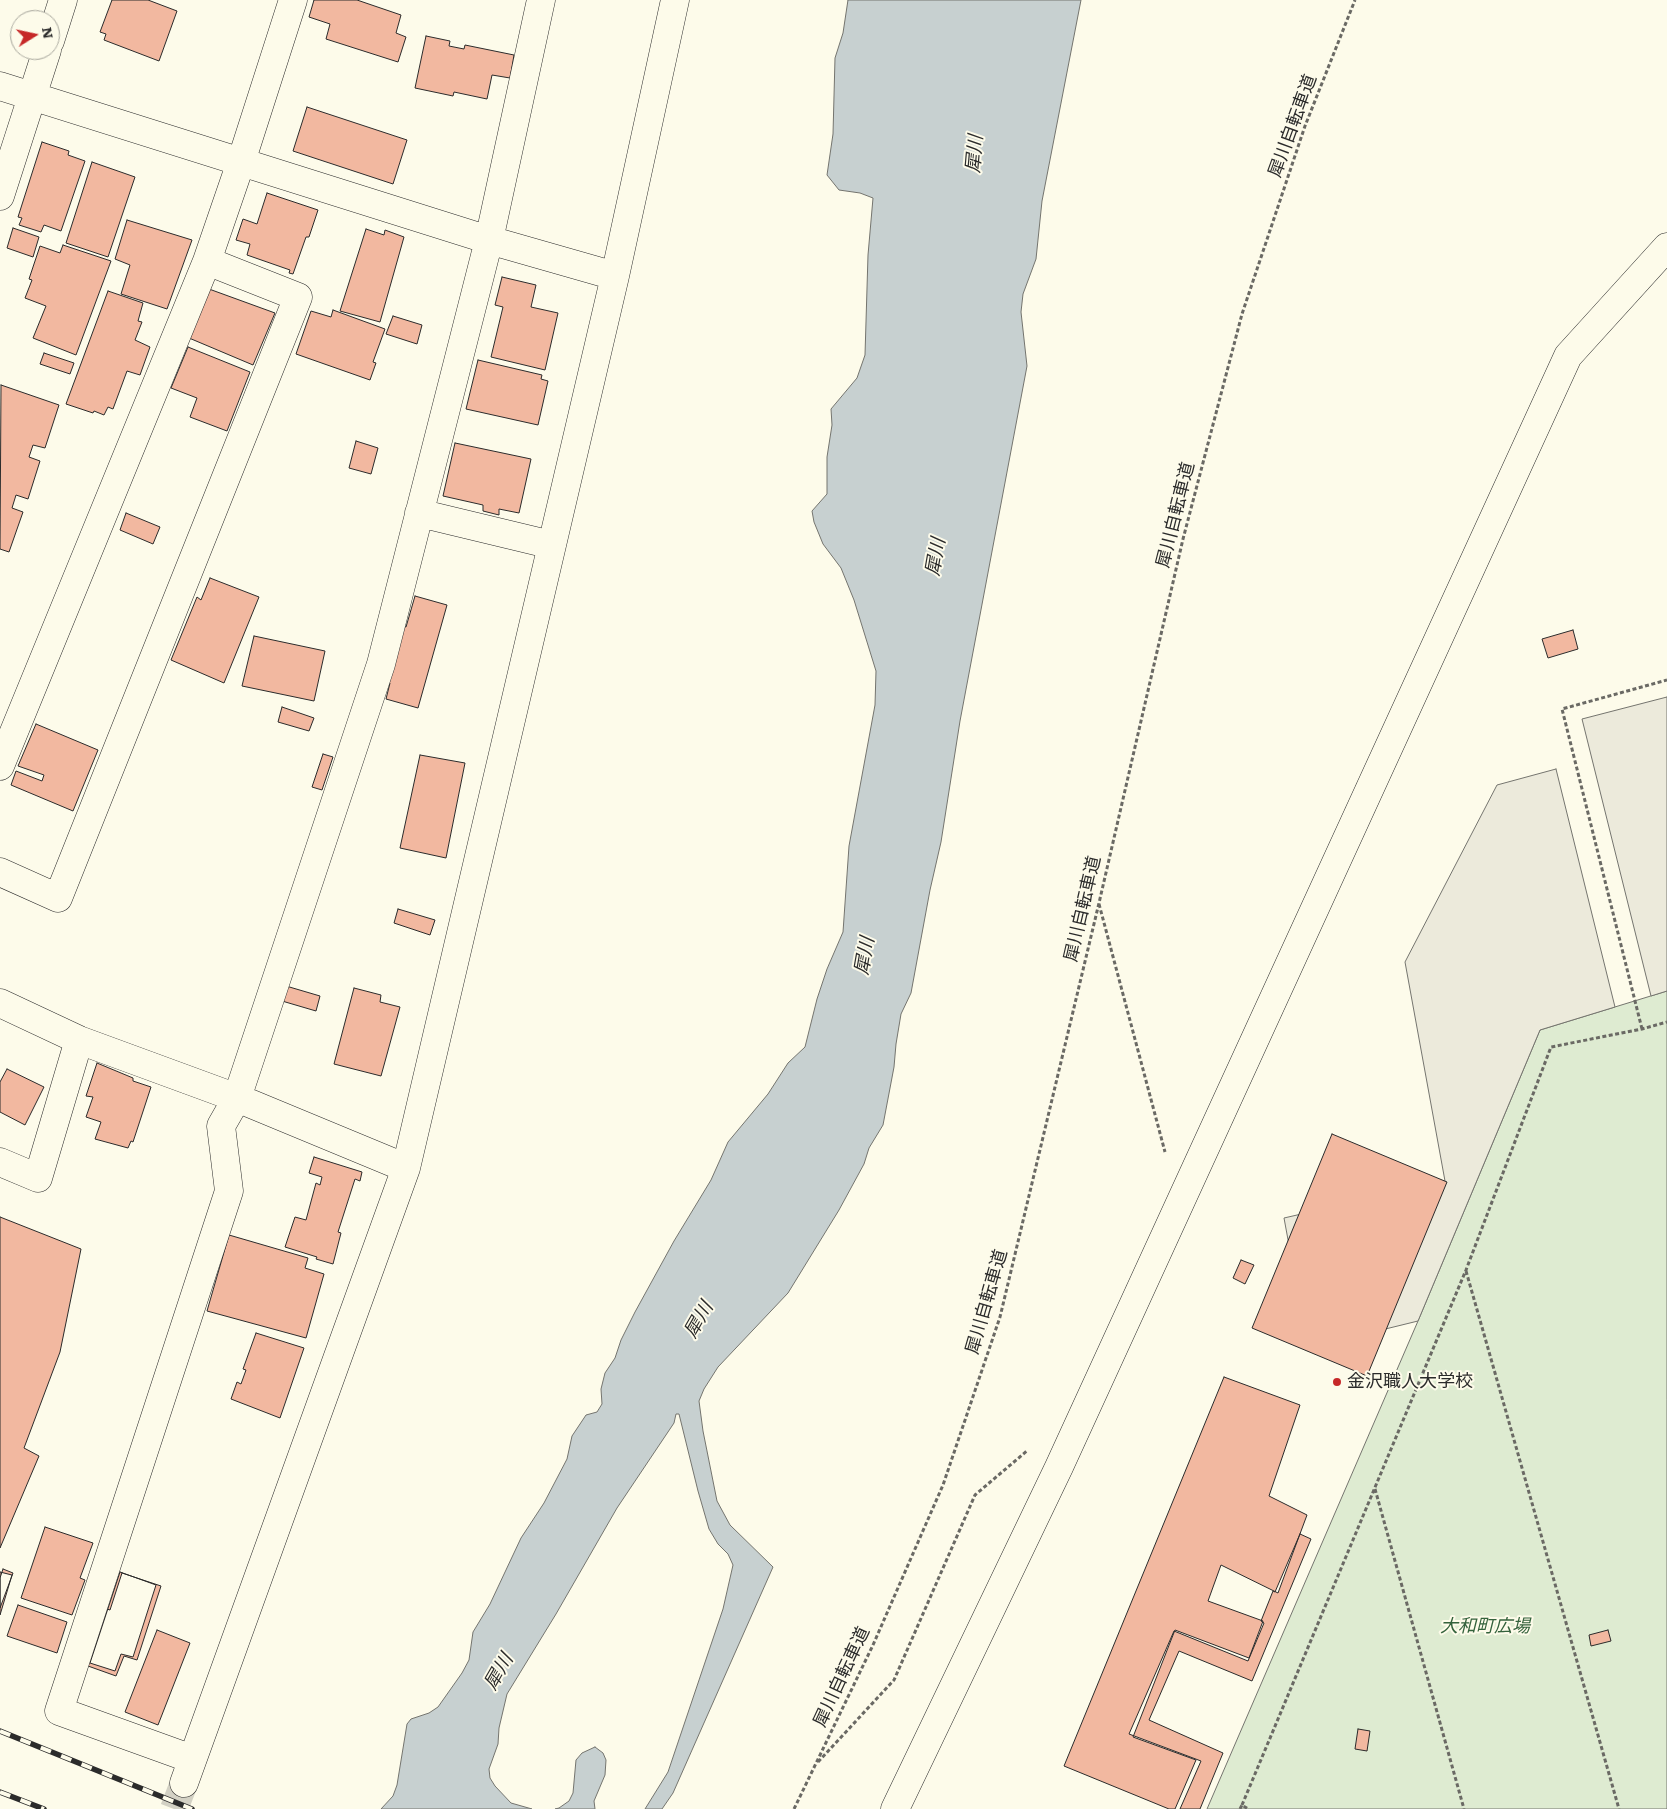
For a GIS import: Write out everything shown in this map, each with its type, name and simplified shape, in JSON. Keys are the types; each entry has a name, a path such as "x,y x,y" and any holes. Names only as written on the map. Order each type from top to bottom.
{"street":[{"path":"0,766 207,261 293,0"},
{"path":"541,0 489,240 381,664 237,1098 221,1126 229,1191 59,1711 188,1771 406,1168 615,276 675,0"},
{"path":"0,196 44,60"},
{"path":"0,86 489,240 615,276"},
{"path":"895,1809 1059,1466 1568,356 1667,247"},
{"path":"0,872 58,898 298,297 207,261"},
{"path":"419,514 552,545"},
{"path":"0,1003 79,1040 237,1098 406,1168"},
{"path":"0,1162 38,1178 79,1040"}],"path":[{"name":"犀川自転車道","path":"794,1809 873,1645 943,1485 1000,1317 1099,903 1183,539 1242,314 1305,126 1355,0"},
{"path":"1642,1028 1562,709 1667,680"},
{"path":"1099,903 1179,1206"},
{"path":"1240,1809 1466,1270 1551,1047 1667,1022"},
{"path":"1466,1270 1619,1809"},
{"path":"815,1765 894,1680 975,1495 1032,1446"},
{"path":"1375,1488 1464,1809"},
{"path":"1242,1805 1248,1809"}],"green space":[{"name":"大和町広場","path":"1667,991 1667,1809 1207,1809 1418,1321 1540,1030"}],"shaded area":[{"path":"1667,697 1667,991 1651,996 1582,719"},
{"path":"1556,769 1615,1007 1540,1030 1418,1321 1308,1348 1284,1218 1445,1181 1405,962 1497,785"}],"water":[{"name":"犀川","path":"848,0 1081,0 1042,201 1036,259 1023,294 1021,312 1027,366 960,721 941,842 911,993 901,1014 894,1067 883,1125 869,1148 864,1164 839,1210 788,1293 718,1367 699,1401 717,1501 730,1525 773,1567 673,1793 662,1809 645,1809 668,1772 723,1609 733,1565 728,1554 718,1544 709,1529 679,1414 676,1414 674,1423 617,1508 507,1694 499,1728 498,1744 489,1769 490,1778 511,1803 532,1809 381,1809 393,1796 397,1785 407,1724 411,1719 429,1713 438,1707 462,1673 469,1660 473,1632 490,1604 521,1538 544,1503 567,1459 572,1436 586,1415 597,1412 602,1404 601,1389 605,1373 615,1358 621,1340 635,1312 674,1241 711,1180 728,1142 768,1094 788,1063 805,1047 817,999 827,969 843,932 849,846 875,705 876,671 854,600 841,568 823,544 814,522 812,511 827,494 827,457 832,425 831,409 857,378 865,355 868,255 873,198 860,193 839,190 827,175 833,134 835,58 843,33"},
{"path":"595,1747 603,1753 606,1760 605,1775 594,1801 595,1809 555,1809 569,1801 573,1793 576,1760 582,1753"}],"building":[{"path":"112,0 148,0 177,11 159,61 104,40 106,34 100,32"},
{"path":"314,0 357,0 401,15 396,33 406,37 398,62 326,39 330,24 309,17"},
{"path":"426,36 450,41 449,46 464,49 465,45 514,55 510,78 492,75 487,99 454,92 453,96 415,88"},
{"path":"307,107 407,140 393,184 293,151"},
{"path":"42,142 69,151 68,155 85,161 61,231 44,225 41,232 19,225 22,218 18,217"},
{"path":"92,162 135,177 108,257 66,243"},
{"path":"267,193 318,210 293,274 289,273 290,270 247,255 250,244 236,240 243,219 257,224"},
{"path":"127,220 192,240 167,309 121,294 130,265 115,259"},
{"path":"13,228 39,237 33,257 7,248"},
{"path":"366,229 384,235 385,230 404,237 380,322 340,311"},
{"path":"63,245 111,261 76,355 33,338 46,306 25,298 32,280 29,279 40,246 60,253"},
{"path":"502,277 536,285 531,307 558,313 545,370 491,357 503,307 495,305"},
{"path":"209,289 275,313 253,365 189,338"},
{"path":"108,291 143,303 138,321 142,322 135,340 150,347 140,375 127,371 113,409 108,407 104,415 66,404"},
{"path":"333,310 385,329 373,362 376,363 370,380 296,354 311,311 331,317"},
{"path":"393,316 422,325 417,344 386,334"},
{"path":"188,347 250,372 227,431 190,417 197,398 171,388"},
{"path":"44,353 74,363 70,374 40,364"},
{"path":"478,360 542,375 541,379 548,381 538,425 466,409"},
{"path":"1,385 59,405 45,448 33,445 29,457 40,461 28,499 16,495 12,508 23,512 9,552 0,549"},
{"path":"356,441 378,448 371,474 349,468"},
{"path":"455,443 531,459 519,513 499,509 499,515 483,511 483,505 443,496"},
{"path":"126,513 160,527 153,544 120,530"},
{"path":"210,578 259,597 224,683 171,660 197,597 201,600"},
{"path":"415,596 447,605 418,708 386,699 390,683 387,682 403,626 406,627"},
{"path":"1573,630 1578,649 1548,658 1542,639"},
{"path":"254,636 325,651 314,701 242,686"},
{"path":"282,707 314,718 309,731 278,722"},
{"path":"36,724 98,750 73,811 11,785 16,771 42,781 44,775 18,766"},
{"path":"323,754 333,757 322,790 312,787"},
{"path":"420,755 465,763 446,858 400,848"},
{"path":"398,909 435,920 430,935 394,923"},
{"path":"286,986 320,996 316,1011 282,1001"},
{"path":"354,988 381,995 380,1002 400,1007 381,1076 334,1064"},
{"path":"97,1063 133,1078 133,1081 151,1087 133,1142 131,1141 128,1148 95,1139 101,1122 86,1117 93,1097 86,1096"},
{"path":"7,1069 44,1087 25,1125 0,1112 0,1082"},
{"path":"1332,1134 1447,1182 1367,1376 1252,1328"},
{"path":"314,1157 362,1172 360,1181 355,1179 338,1232 341,1233 333,1264 285,1247 295,1217 306,1220 316,1183 320,1185 322,1177 309,1173"},
{"path":"0,1217 81,1249 60,1352 24,1448 39,1456 0,1548"},
{"path":"229,1235 308,1258 305,1268 324,1274 306,1338 207,1311"},
{"path":"1241,1260 1254,1265 1245,1284 1233,1278"},
{"path":"256,1333 304,1348 280,1418 231,1399 237,1382 241,1384 246,1370 243,1369"},
{"path":"1224,1377 1300,1405 1269,1496 1307,1515 1278,1593 1221,1565 1208,1601 1263,1621 1249,1658 1175,1630 1133,1737 1196,1760 1175,1809 1169,1809 1064,1766"},
{"path":"45,1527 93,1543 80,1578 85,1580 72,1615 21,1598"},
{"path":"1300,1534 1311,1539 1252,1681 1179,1651 1149,1720 1223,1753 1200,1809 1180,1809 1201,1761 1129,1734 1174,1631 1248,1661 1264,1623 1261,1621 1273,1591 1275,1592"},
{"path":"3,1569 13,1573 0,1608 0,1578"},
{"path":"0,1572 12,1575 0,1615"},
{"path":"120,1572 156,1585 133,1657 121,1654 115,1671 90,1663"},
{"path":"122,1573 161,1586 137,1660 124,1656 116,1676 88,1666 107,1609 110,1610"},
{"path":"18,1605 67,1622 57,1653 7,1636"},
{"path":"157,1630 190,1643 158,1725 125,1712"},
{"path":"1608,1630 1611,1641 1591,1646 1589,1635"},
{"path":"1358,1729 1370,1731 1367,1751 1355,1749"}],"tunnel":[{"path":"174,1809 184,1783"}],"railway":[{"path":"0,1731 192,1809"},
{"path":"0,1792 44,1809"}],"place":[{"name":"金沢職人大学校","path":"1337,1382"}]}
